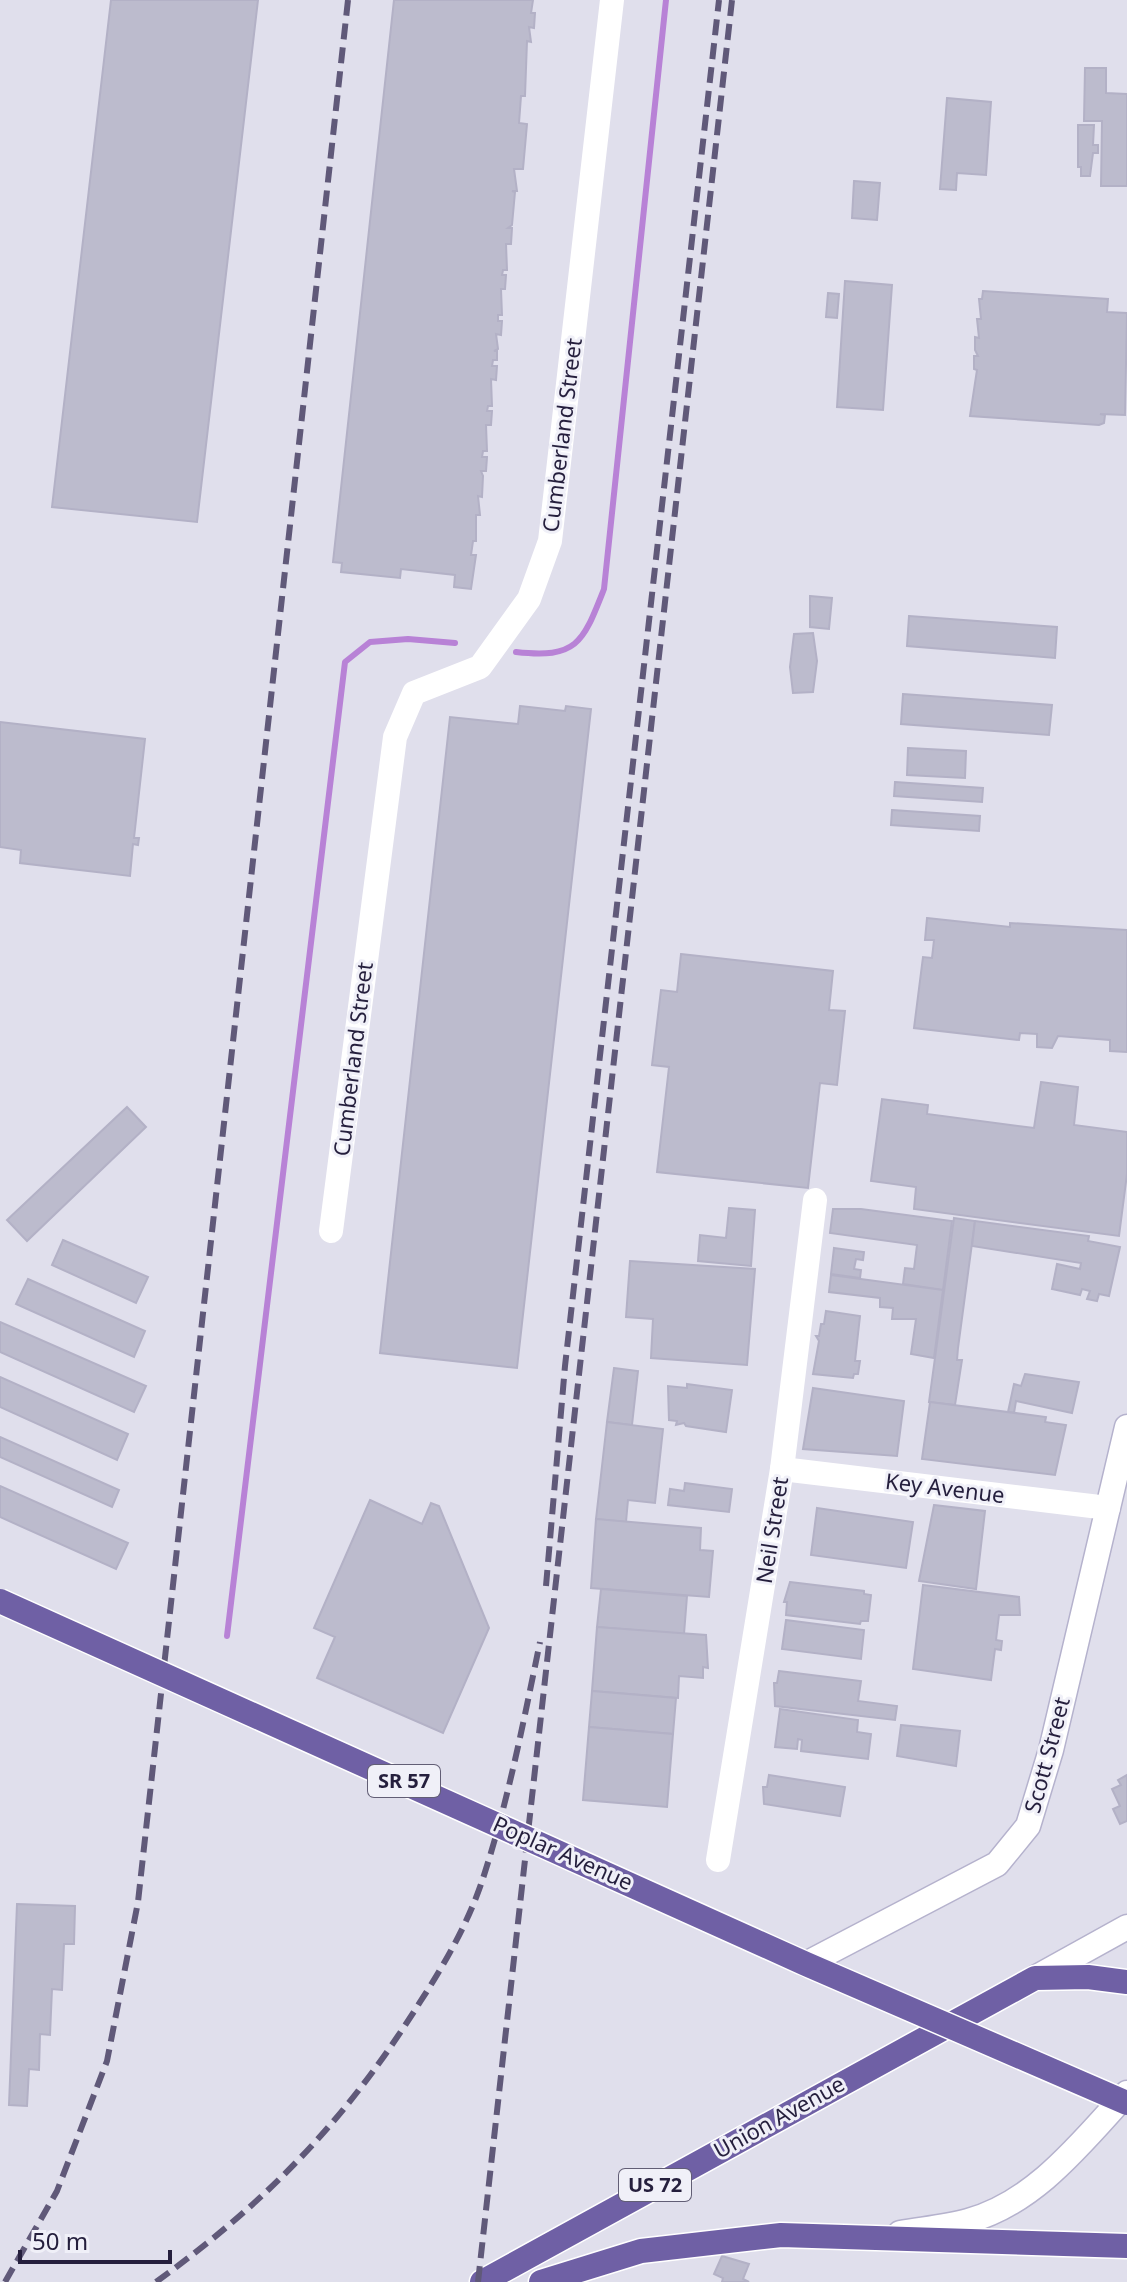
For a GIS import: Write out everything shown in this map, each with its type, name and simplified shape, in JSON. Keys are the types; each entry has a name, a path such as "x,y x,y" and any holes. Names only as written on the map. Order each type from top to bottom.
{"main road":[{"name":"Poplar Avenue","path":"0,1601 806,1964 1127,2103"},
{"name":"US 72","path":"1035,1978 1088,1977 1127,1982"},
{"name":"Union Avenue","path":"482,2282 828,2089 1035,1978"},
{"path":"541,2282 641,2251 781,2235 1127,2246"}],"street":[{"name":"Cumberland Street","path":"331,1231 395,737 414,693 480,667 529,599 550,541 612,0"},
{"name":"Neil Street","path":"718,1860 782,1469 815,1200"},
{"name":"Scott Street","path":"806,1964 997,1864 1028,1826 1051,1750 1127,1427"},
{"name":"Key Avenue","path":"782,1469 1108,1508"},
{"path":"1035,1978 1127,1927"},
{"path":"878,2237 969,2221 1001,2208 1038,2184 1065,2160 1127,2093"}],"building":[{"path":"111,0 258,0 197,522 52,507"},
{"path":"394,0 533,0 531,13 535,13 534,28 529,27 531,42 527,41 525,96 521,96 519,123 527,124 523,169 514,169 517,191 512,191 515,192 512,225 508,228 512,228 511,244 506,244 507,270 503,270 502,275 506,275 505,289 501,289 502,315 498,315 498,321 502,321 501,335 496,334 498,349 494,351 497,351 497,360 493,360 492,366 497,366 496,380 491,379 492,406 488,406 487,411 492,411 491,425 486,425 487,451 483,451 482,457 487,457 486,471 481,471 482,497 478,496 480,515 476,515 476,541 473,541 471,555 476,555 471,589 454,587 455,575 401,569 400,578 341,572 342,563 333,562"},
{"path":"1085,68 1106,68 1106,93 1127,94 1127,186 1101,186 1102,121 1084,121"},
{"path":"947,98 991,102 986,175 957,173 956,190 940,189"},
{"path":"1078,125 1094,125 1093,145 1098,145 1098,153 1093,153 1090,176 1081,176 1081,167 1078,167"},
{"path":"854,181 880,183 877,220 852,218"},
{"path":"845,281 892,285 883,410 837,407"},
{"path":"983,291 1108,299 1107,312 1127,313 1125,415 1100,414 1105,415 1104,423 1099,425 970,416 977,370 974,369 974,356 978,356 975,337 979,338 977,319 981,319 979,299 982,299"},
{"path":"828,293 839,294 837,318 826,317"},
{"path":"810,596 832,598 829,629 810,627"},
{"path":"909,616 1057,627 1055,658 907,646"},
{"path":"813,633 817,661 813,692 793,693 790,667 794,634"},
{"path":"903,694 1052,705 1049,735 901,724"},
{"path":"520,706 565,711 566,706 591,709 517,1368 380,1353 450,717 518,724"},
{"path":"0,722 145,739 134,838 139,838 138,845 133,844 130,876 20,863 21,850 0,847"},
{"path":"908,748 966,751 965,778 907,775"},
{"path":"895,782 983,788 982,802 894,796"},
{"path":"892,810 980,816 979,831 891,825"},
{"path":"927,918 1010,927 1010,923 1127,930 1127,1052 1110,1051 1110,1040 1058,1036 1052,1048 1037,1047 1037,1034 1020,1033 1019,1040 914,1028 923,957 932,958 934,940 925,940"},
{"path":"681,954 833,971 829,1010 845,1011 837,1085 820,1083 808,1188 657,1172 669,1067 652,1065 661,990 677,992"},
{"path":"1041,1082 1078,1087 1074,1125 1127,1132 1127,1174 1119,1236 914,1209 916,1187 871,1181 882,1099 928,1105 927,1114 1034,1128"},
{"path":"127,1107 146,1127 27,1241 7,1220"},
{"path":"729,1208 755,1210 751,1266 698,1261 700,1235 726,1238"},
{"path":"833,1209 861,1209 952,1221 943,1290 903,1284 905,1268 914,1269 917,1245 830,1233"},
{"path":"954,1218 975,1221 958,1348 957,1360 962,1360 955,1405 929,1402"},
{"path":"975,1221 1089,1236 1088,1241 1120,1247 1109,1296 1099,1294 1097,1301 1087,1299 1090,1291 1082,1289 1080,1295 1052,1289 1057,1264 1080,1269 1081,1263 972,1246"},
{"path":"63,1240 148,1277 136,1303 52,1265"},
{"path":"834,1248 864,1252 863,1260 856,1259 854,1269 861,1270 860,1278 831,1274"},
{"path":"630,1261 755,1269 747,1365 651,1358 653,1319 626,1317"},
{"path":"831,1275 943,1290 934,1358 911,1354 916,1319 892,1319 893,1308 880,1307 880,1298 829,1292"},
{"path":"28,1279 145,1331 134,1357 16,1304"},
{"path":"826,1311 860,1316 855,1361 860,1361 858,1374 854,1374 853,1378 813,1374 819,1341 816,1336 819,1336 821,1324 824,1324"},
{"path":"0,1322 146,1386 134,1412 0,1352"},
{"path":"614,1368 638,1371 632,1425 607,1422"},
{"path":"1025,1374 1079,1382 1072,1413 1016,1401 1014,1413 1008,1412 1014,1384 1021,1386"},
{"path":"0,1377 128,1434 117,1460 0,1407"},
{"path":"687,1384 732,1390 726,1432 686,1426 684,1423 676,1425 677,1421 669,1420 668,1386 687,1388"},
{"path":"813,1388 904,1401 897,1456 803,1449"},
{"path":"930,1402 1046,1417 1045,1422 1066,1425 1055,1475 922,1459"},
{"path":"607,1422 663,1429 655,1503 628,1500 626,1522 596,1519"},
{"path":"0,1437 119,1490 112,1507 0,1457"},
{"path":"685,1483 732,1489 729,1512 668,1505 670,1489 684,1491"},
{"path":"0,1486 128,1543 116,1569 0,1517"},
{"path":"370,1500 422,1524 431,1503 439,1506 489,1628 443,1733 317,1678 335,1637 314,1628"},
{"path":"934,1505 985,1511 976,1589 919,1581"},
{"path":"817,1508 913,1522 906,1568 811,1555"},
{"path":"596,1519 701,1528 700,1550 713,1551 709,1597 591,1588"},
{"path":"790,1582 864,1591 864,1594 871,1595 868,1621 861,1621 860,1624 786,1615 787,1602 784,1602"},
{"path":"923,1585 1019,1597 1020,1615 999,1615 996,1640 1002,1641 1001,1650 995,1649 991,1680 913,1669"},
{"path":"601,1589 687,1596 684,1634 597,1627"},
{"path":"786,1620 864,1630 861,1659 782,1649"},
{"path":"597,1627 706,1635 708,1668 703,1667 703,1678 679,1676 678,1698 592,1691"},
{"path":"779,1671 861,1681 858,1701 897,1706 895,1720 775,1706 774,1683 777,1683"},
{"path":"592,1691 676,1698 673,1734 589,1727"},
{"path":"780,1709 858,1720 857,1732 871,1734 868,1759 801,1751 802,1740 798,1739 797,1749 775,1747"},
{"path":"901,1725 960,1731 956,1766 897,1756"},
{"path":"589,1727 673,1734 667,1807 583,1800"},
{"path":"769,1775 845,1787 840,1816 764,1804 763,1787 767,1787"},
{"path":"1127,1775 1127,1821 1120,1824 1113,1809 1120,1806 1112,1789 1121,1785 1118,1780"},
{"path":"17,1904 75,1906 74,1944 64,1944 62,1990 52,1989 50,2035 40,2034 39,2070 29,2069 27,2106 9,2105"},
{"path":"722,2256 749,2264 743,2279 749,2282 722,2282 723,2278 714,2274"}],"waterway":[{"path":"516,652 553,653 575,643 590,622 604,589 666,0"},
{"path":"227,1636 345,662 370,642 408,639 455,643"}],"railway":[{"path":"5,2282 57,2191 107,2061 138,1902 348,0"},
{"path":"546,1586 565,1366 719,0"},
{"path":"478,2282 732,0"},
{"path":"156,2282 234,2221 303,2156 364,2084 439,1971 465,1923 494,1844 540,1642"}]}
